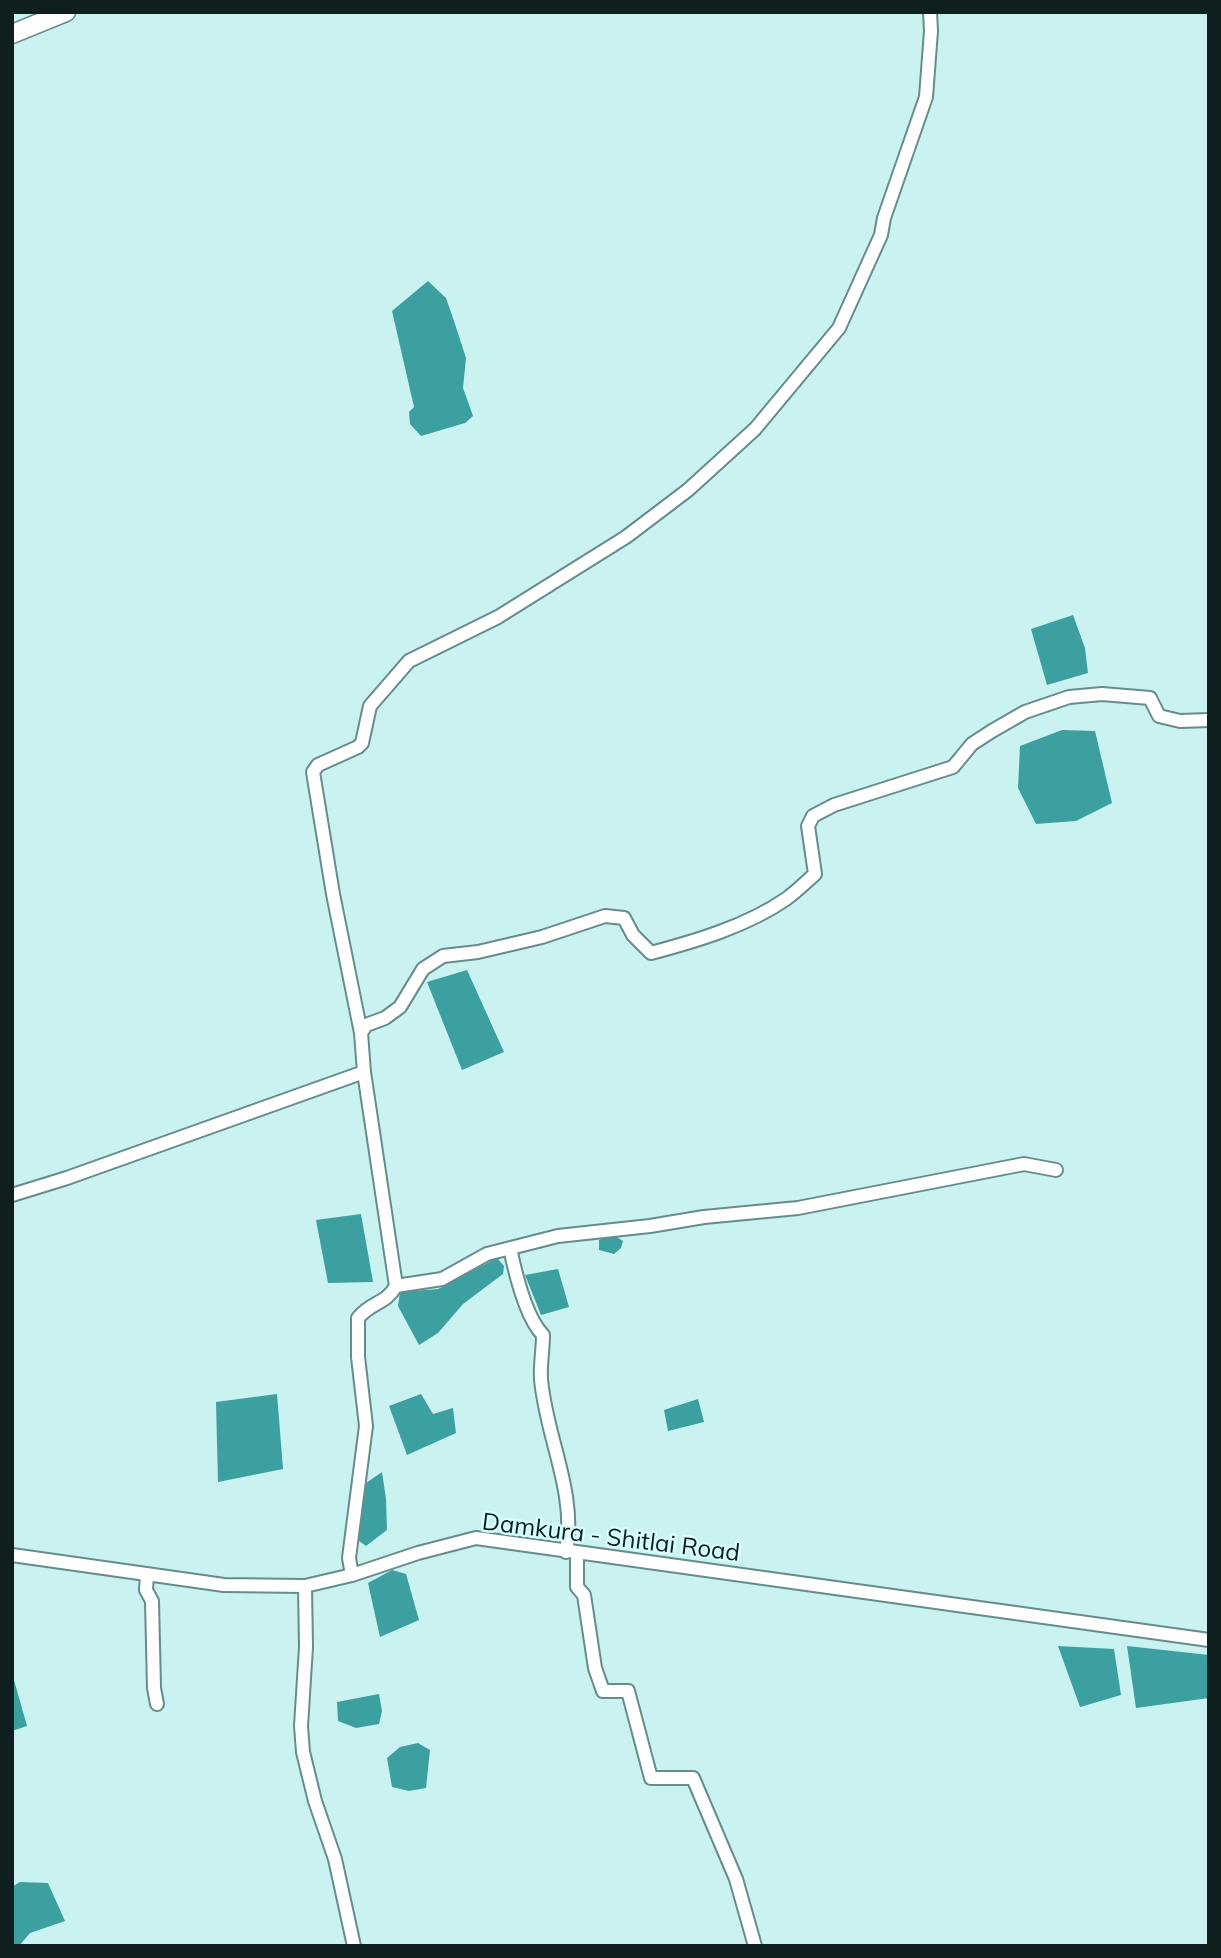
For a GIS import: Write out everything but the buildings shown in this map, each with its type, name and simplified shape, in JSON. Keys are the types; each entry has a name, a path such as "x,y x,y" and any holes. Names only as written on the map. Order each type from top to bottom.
{"highway":[{"path":"12,34 66,12"}],"street":[{"path":"352,1575 349,1558 366,1426 358,1357 358,1318 367,1307 389,1298 396,1286 364,1072 361,1034 333,894 313,772 318,765 362,743 370,706 410,661 498,617 636,530 688,491 755,429 822,352 839,328 881,235 884,218 926,97 930,12"},
{"path":"361,1034 366,1025 385,1018 400,1007 423,969 443,956 478,952 542,937 605,916 624,918 633,935 651,953 714,933 755,916 785,900 815,874 808,826 813,816 834,805 953,767 972,744 1026,712 1069,697 1102,694 1150,698 1159,716 1180,721 1209,720"},
{"path":"12,1195 364,1072"},
{"path":"396,1286 442,1279 487,1254 558,1236 823,1204 1024,1164 1056,1170"},
{"path":"510,1248 521,1292 536,1329 543,1335 541,1378 567,1500 577,1587 584,1595 595,1668 603,1691 628,1692 652,1778 693,1778 718,1831 736,1879 755,1946"},
{"name":"Damkura - Shitlai Road","path":"12,1555 224,1585 305,1586 352,1575 418,1553 476,1538 1209,1640"},
{"path":"147,1574 146,1590 152,1601 154,1688 157,1704"},
{"path":"305,1586 306,1647 301,1726 303,1752 315,1801 334,1859 355,1946"}],"water":[{"path":"428,281 446,298 455,324 466,358 463,388 473,416 465,423 421,436 410,424 409,412 414,407 392,311"},
{"path":"1073,615 1085,648 1088,673 1047,685 1031,629"},
{"path":"1062,730 1095,731 1112,803 1076,821 1036,824 1018,788 1020,746"},
{"path":"467,970 504,1052 462,1070 427,982"},
{"path":"361,1214 373,1282 328,1283 316,1220"},
{"path":"612,1234 623,1241 621,1248 614,1254 599,1250 599,1240"},
{"path":"497,1258 504,1266 503,1274 463,1304 438,1333 419,1345 398,1306 400,1292 438,1289"},
{"path":"558,1269 569,1307 541,1315 525,1275"},
{"path":"277,1394 283,1469 218,1482 216,1402"},
{"path":"421,1394 433,1414 453,1408 456,1433 407,1455 389,1406"},
{"path":"698,1399 704,1422 668,1431 664,1410"},
{"path":"382,1472 387,1530 366,1546 358,1540 366,1483"},
{"path":"392,1570 406,1574 419,1620 380,1637 368,1583"},
{"path":"1058,1646 1114,1649 1121,1695 1080,1707"},
{"path":"1127,1646 1209,1655 1209,1698 1136,1708"},
{"path":"12,1673 27,1726 12,1731"},
{"path":"379,1694 382,1711 379,1724 356,1728 338,1721 337,1702"},
{"path":"418,1743 430,1750 426,1788 409,1791 392,1787 387,1758 400,1747"},
{"path":"20,1882 48,1883 65,1921 30,1933 19,1946 12,1946 12,1887"}]}
